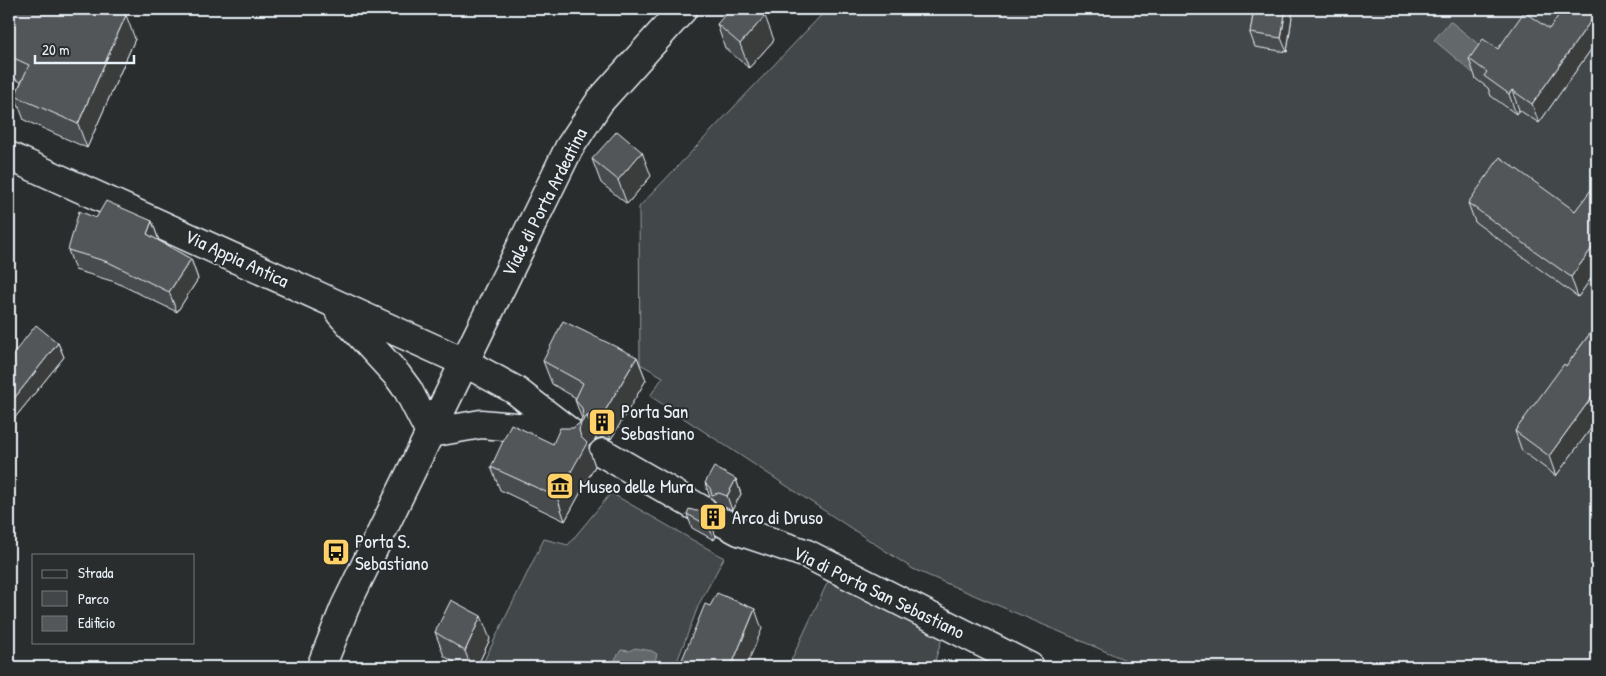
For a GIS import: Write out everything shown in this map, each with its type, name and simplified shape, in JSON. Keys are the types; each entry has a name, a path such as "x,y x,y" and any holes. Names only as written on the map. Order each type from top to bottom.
{"street":[{"name":"Viale di Porta Ardeatina","path":"320,667 345,606 569,148 600,101 683,9"},
{"name":"Via Appia Antica","path":"9,156 246,262 330,303 464,362"},
{"path":"330,303 397,375 408,390 430,433 481,424 528,428 576,437 515,390 464,362"},
{"name":"Via di Porta San Sebastiano","path":"603,453 713,517 832,566 1030,667"}],"green space":[{"path":"827,9 1597,9 1597,667 1142,667 913,569 650,396 663,377 640,364 639,207"},
{"path":"611,493 724,558 699,604 675,667 481,667 544,539 568,545"},
{"path":"830,577 944,632 933,667 788,667"}],"shaded area":[{"path":"1450,21 1489,53 1473,73 1434,40"},
{"path":"635,648 652,651 657,654 654,665 610,667 621,650 629,651"}],"building":[{"path":"9,9 112,9 126,15 78,124 15,96 29,65 9,56"},
{"path":"730,9 757,9 765,16 740,44 717,24"},
{"path":"1254,9 1286,9 1281,38 1250,33"},
{"path":"1563,9 1593,9 1597,12 1532,104 1512,90 1509,94 1484,76 1487,72 1469,59 1483,39 1498,49 1524,12 1549,29"},
{"path":"617,131 642,152 618,180 592,159"},
{"path":"1500,157 1575,211 1594,186 1597,188 1597,245 1595,244 1571,277 1468,203"},
{"path":"106,201 152,221 147,234 191,259 169,292 108,262 68,250 79,211 96,218"},
{"path":"563,321 637,357 602,416 595,414 587,416 581,423 579,430 581,437 587,443 557,497 491,467 511,424 553,444 560,428 573,428 580,423 583,416 582,408 575,400 583,383 543,361"},
{"path":"1597,324 1597,390 1549,456 1515,431 1564,364 1566,366"},
{"path":"36,325 58,343 9,405 9,359"},
{"path":"714,467 736,479 727,496 719,493 712,495 710,488 705,483"},
{"path":"689,509 703,510 711,522 709,526 687,514"},
{"path":"717,593 755,609 731,667 679,667 705,604 710,606"},
{"path":"451,600 481,616 465,651 435,632"}],"place":[{"name":"Porta San Sebastiano","path":"602,422"},
{"name":"Museo delle Mura","path":"560,486"},
{"name":"Arco di Druso","path":"713,517"},
{"name":"Porta S. Sebastiano","path":"336,552"}]}
